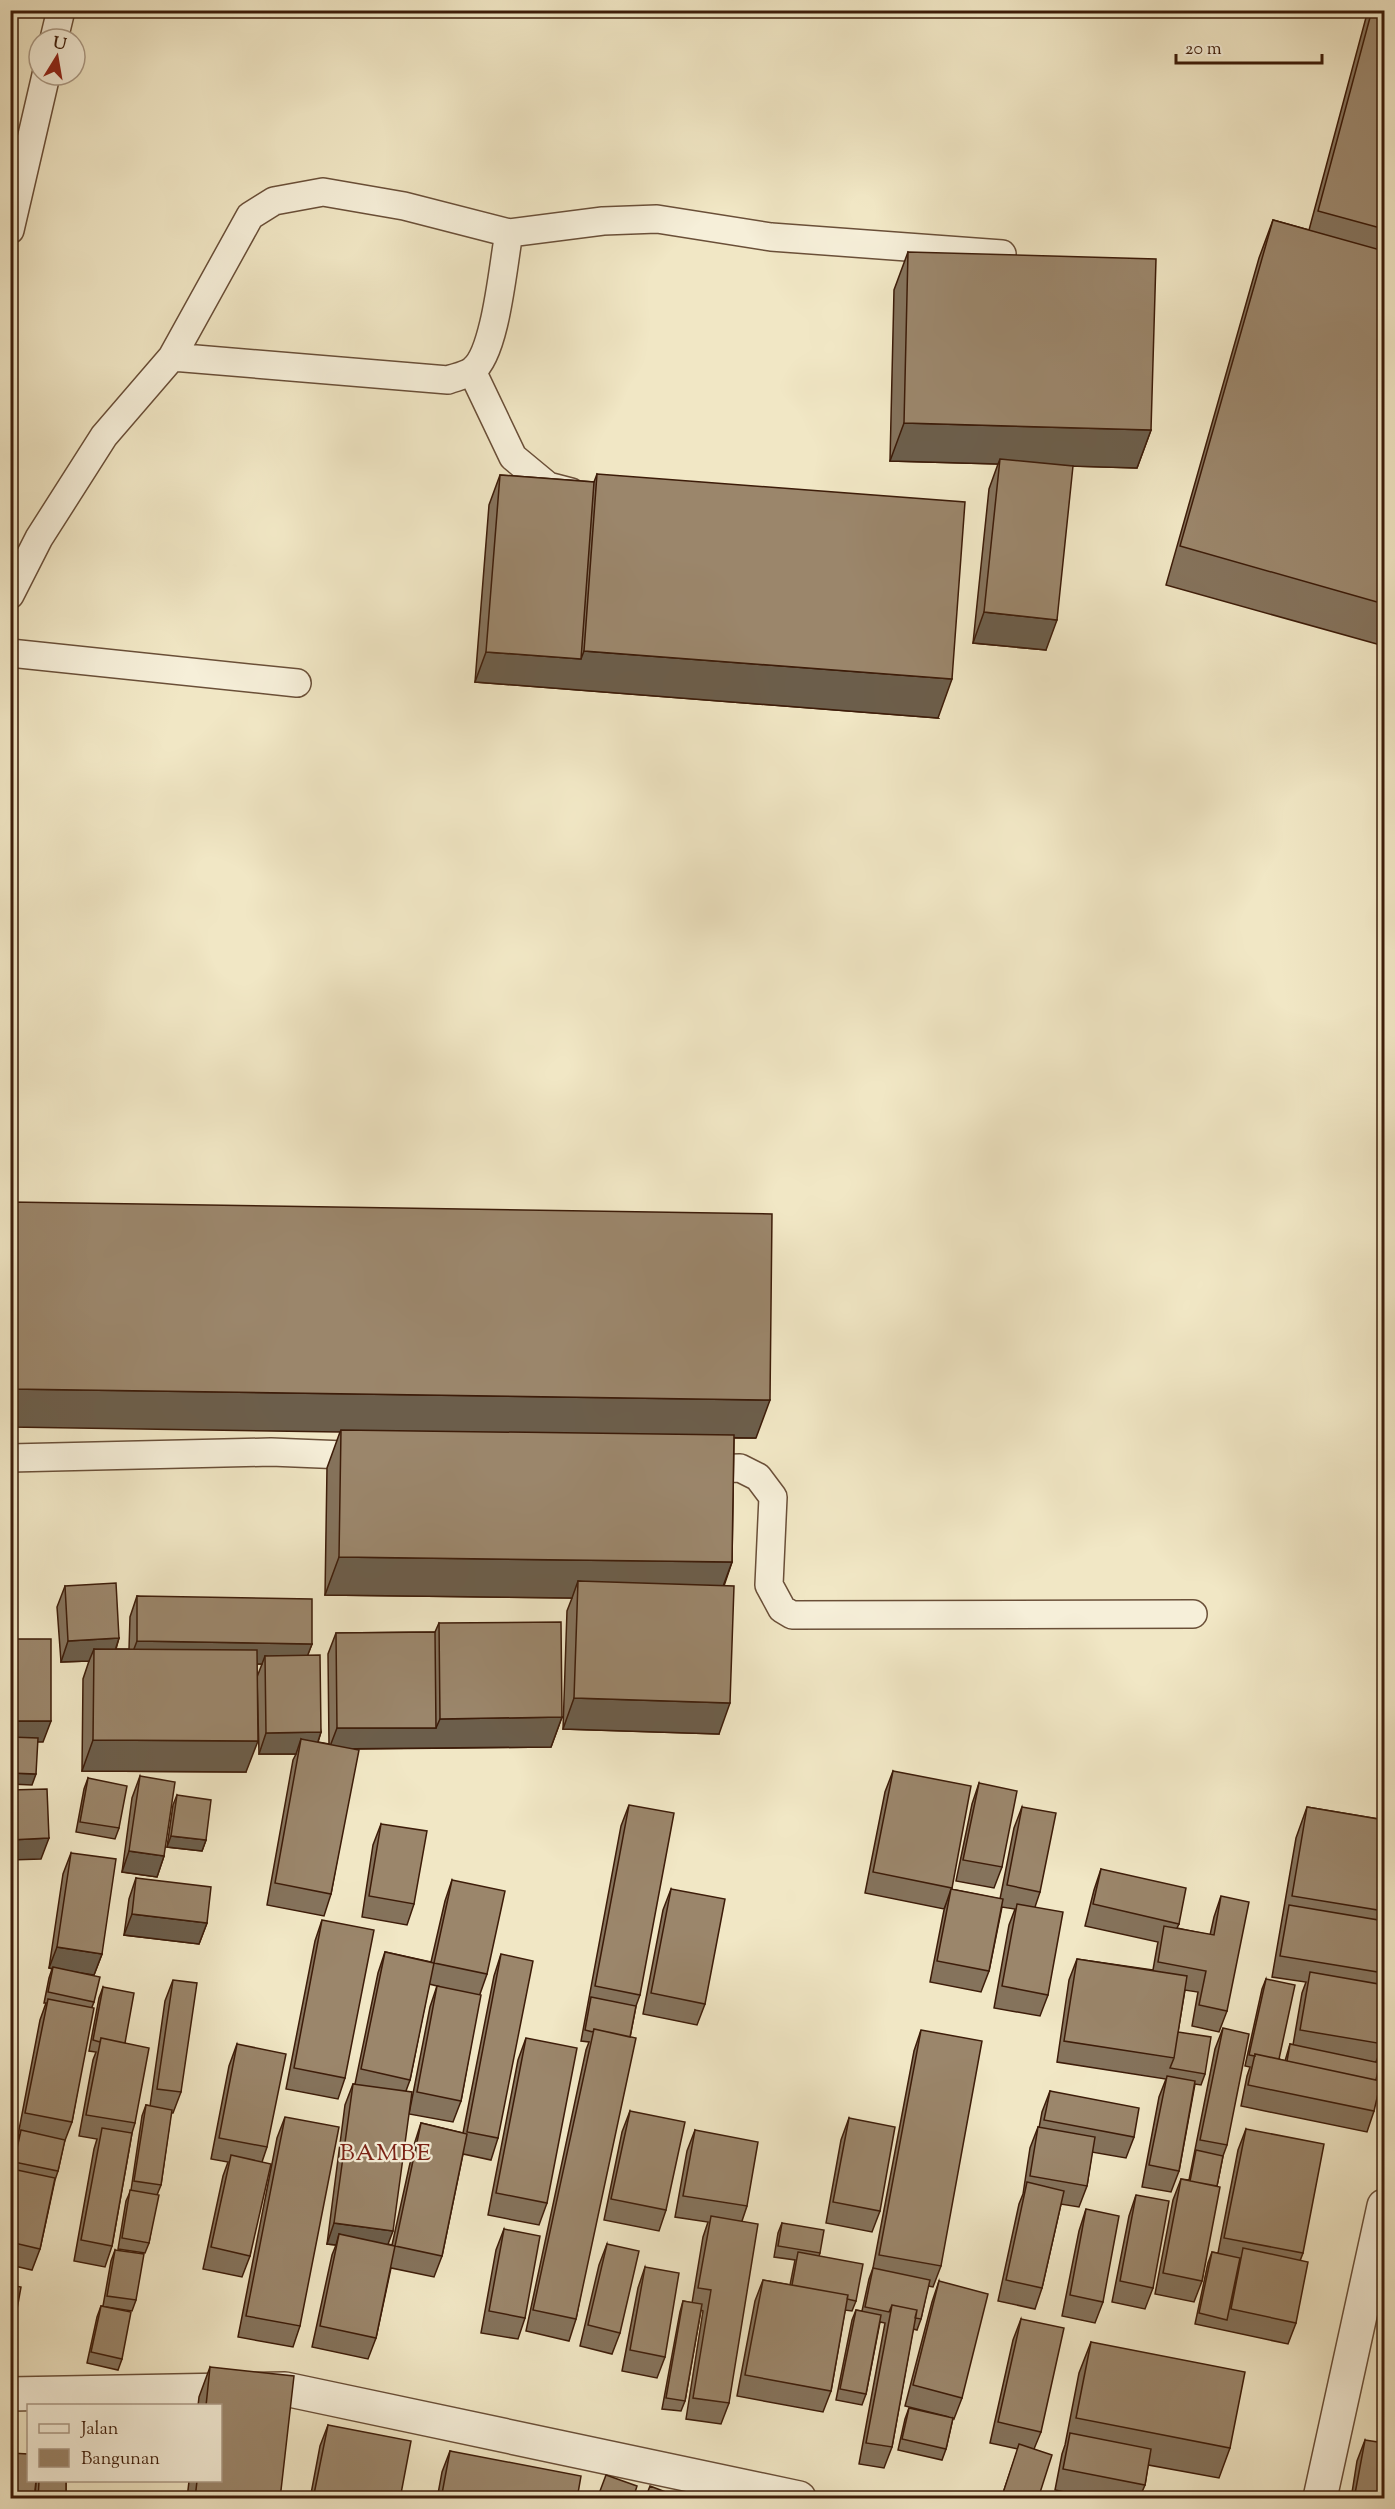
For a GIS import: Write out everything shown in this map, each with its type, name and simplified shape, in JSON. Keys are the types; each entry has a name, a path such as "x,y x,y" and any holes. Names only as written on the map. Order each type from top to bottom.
{"street":[{"path":"1320,2499 1384,2206"},
{"path":"10,2394 285,2389 785,2497"}],"lane":[{"path":"57,27 61,10"},
{"path":"10,230 43,87"},
{"path":"10,595 39,538 104,436 172,357 250,216 274,201 324,192 404,206 509,233 603,221 657,219 771,237 1002,254"},
{"path":"172,357 448,380 472,372 482,360 490,342 509,233"},
{"path":"472,372 513,457 548,486 582,495 594,495"},
{"path":"10,652 297,683"},
{"path":"10,1458 271,1452 389,1457"},
{"path":"673,1468 720,1470 740,1468 758,1477 773,1497 769,1585 782,1609 792,1616 1193,1614"}],"building":[{"path":"1372,10 1384,10 1384,229 1318,211"},
{"path":"1273,220 1384,251 1384,604 1180,546"},
{"path":"908,252 1156,259 1151,430 904,423"},
{"path":"1000,459 1073,466 1057,620 984,612"},
{"path":"597,474 965,502 952,679 584,651"},
{"path":"500,475 594,482 581,659 486,652"},
{"path":"10,1202 772,1214 770,1400 10,1389"},
{"path":"341,1430 734,1435 732,1562 339,1557"},
{"path":"578,1581 734,1586 730,1703 574,1698"},
{"path":"116,1583 119,1638 68,1641 65,1586"},
{"path":"137,1596 312,1599 312,1644 137,1641"},
{"path":"561,1622 562,1717 440,1719 439,1623"},
{"path":"435,1632 436,1728 337,1728 336,1633"},
{"path":"10,1639 51,1639 51,1721 10,1721"},
{"path":"94,1649 257,1650 258,1741 93,1740"},
{"path":"320,1655 321,1732 266,1733 265,1656"},
{"path":"10,1737 38,1738 36,1774 10,1773"},
{"path":"301,1739 359,1750 331,1894 275,1883"},
{"path":"893,1771 971,1786 952,1888 873,1872"},
{"path":"140,1776 175,1782 164,1856 129,1851"},
{"path":"88,1778 127,1786 119,1828 80,1822"},
{"path":"979,1783 1017,1791 1002,1867 963,1860"},
{"path":"47,1789 49,1838 10,1840 10,1790"},
{"path":"177,1795 211,1800 206,1840 171,1836"},
{"path":"629,1805 674,1813 640,1995 595,1986"},
{"path":"1022,1807 1056,1813 1040,1892 1007,1885"},
{"path":"1307,1807 1384,1820 1384,1911 1292,1896"},
{"path":"381,1824 427,1831 414,1904 369,1896"},
{"path":"71,1853 116,1859 102,1954 57,1947"},
{"path":"1101,1869 1186,1888 1179,1924 1093,1904"},
{"path":"136,1878 211,1887 207,1923 132,1914"},
{"path":"452,1880 505,1891 487,1974 434,1963"},
{"path":"671,1889 725,1899 705,2004 651,1993"},
{"path":"951,1889 1003,1899 989,1971 937,1961"},
{"path":"1221,1896 1249,1902 1227,2011 1199,2005 1206,1971 1158,1962 1164,1926 1214,1935"},
{"path":"1017,1904 1063,1912 1048,1995 1002,1986"},
{"path":"1289,1905 1384,1921 1384,1973 1280,1956"},
{"path":"322,1920 374,1930 345,2078 294,2068"},
{"path":"385,1952 434,1963 410,2080 361,2069"},
{"path":"501,1954 533,1961 498,2138 467,2132"},
{"path":"1077,1959 1187,1976 1174,2058 1064,2041"},
{"path":"53,1967 100,1977 94,2002 48,1992"},
{"path":"1310,1972 1384,1985 1383,2044 1300,2030"},
{"path":"1266,1979 1295,1985 1279,2059 1249,2055"},
{"path":"173,1980 197,1983 181,2092 157,2089"},
{"path":"437,1986 481,1995 461,2101 417,2092"},
{"path":"103,1987 134,1993 125,2043 101,2038 100,2042 93,2040"},
{"path":"591,1997 636,2006 630,2037 594,2029 593,2032 585,2030"},
{"path":"48,1999 94,2008 72,2122 25,2113"},
{"path":"1223,2028 1249,2034 1227,2145 1200,2140"},
{"path":"594,2029 636,2038 576,2319 533,2310"},
{"path":"921,2030 982,2041 941,2266 879,2255"},
{"path":"1178,2032 1211,2037 1205,2074 1170,2068"},
{"path":"101,2038 149,2048 135,2123 86,2115"},
{"path":"526,2038 577,2048 547,2203 496,2193"},
{"path":"237,2044 286,2054 267,2147 219,2138"},
{"path":"1290,2044 1380,2063 1376,2080 1287,2061"},
{"path":"1255,2054 1381,2081 1374,2111 1248,2085"},
{"path":"1167,2076 1195,2081 1179,2171 1149,2165"},
{"path":"353,2084 412,2092 393,2231 334,2223"},
{"path":"1050,2091 1139,2108 1134,2137 1044,2120"},
{"path":"146,2105 172,2110 161,2185 134,2181"},
{"path":"630,2111 685,2122 666,2210 611,2199"},
{"path":"285,2117 339,2127 300,2326 246,2316"},
{"path":"849,2118 895,2127 880,2211 833,2202"},
{"path":"421,2123 467,2134 442,2256 395,2246"},
{"path":"1038,2127 1095,2137 1087,2186 1030,2176"},
{"path":"102,2128 132,2133 112,2246 81,2240"},
{"path":"1246,2129 1324,2144 1303,2253 1224,2238"},
{"path":"21,2130 65,2140 58,2171 14,2162"},
{"path":"695,2130 758,2142 747,2206 683,2196"},
{"path":"1196,2150 1223,2156 1217,2186 1190,2181"},
{"path":"231,2155 271,2164 250,2256 211,2247"},
{"path":"17,2170 55,2178 40,2249 10,2242 10,2199"},
{"path":"1181,2179 1220,2187 1202,2281 1163,2273"},
{"path":"1027,2182 1064,2191 1042,2288 1006,2280"},
{"path":"130,2190 159,2195 149,2243 122,2238"},
{"path":"1136,2195 1169,2201 1153,2288 1120,2281"},
{"path":"1086,2209 1119,2216 1103,2302 1070,2295"},
{"path":"711,2216 758,2224 729,2403 693,2398 711,2290 698,2288"},
{"path":"782,2223 824,2230 820,2253 778,2246"},
{"path":"504,2229 540,2236 525,2318 489,2311"},
{"path":"339,2234 395,2246 376,2338 320,2326"},
{"path":"607,2244 639,2251 620,2333 588,2325"},
{"path":"1243,2248 1308,2262 1296,2323 1231,2309"},
{"path":"115,2250 144,2254 136,2300 107,2296"},
{"path":"798,2252 863,2264 856,2301 847,2299 848,2295 792,2285"},
{"path":"1212,2252 1240,2258 1227,2320 1199,2313"},
{"path":"645,2267 679,2273 665,2357 630,2350"},
{"path":"873,2268 930,2280 921,2319 915,2318 917,2310 892,2305 889,2312 865,2307"},
{"path":"763,2280 848,2295 831,2391 745,2375"},
{"path":"939,2281 988,2294 962,2398 913,2385"},
{"path":"10,2285 21,2287 14,2326 10,2326"},
{"path":"683,2301 702,2304 685,2401 666,2398"},
{"path":"892,2305 917,2310 892,2447 866,2443"},
{"path":"101,2306 131,2312 122,2359 91,2352"},
{"path":"856,2310 881,2315 866,2394 840,2389"},
{"path":"1021,2319 1064,2328 1041,2432 998,2422"},
{"path":"1091,2342 1245,2372 1230,2448 1076,2418"},
{"path":"210,2367 294,2376 280,2499 195,2499 197,2482 222,2482 222,2404 206,2404"},
{"path":"909,2408 953,2418 946,2449 902,2439"},
{"path":"328,2425 411,2441 400,2499 313,2499"},
{"path":"1070,2433 1151,2449 1145,2485 1063,2469"},
{"path":"1365,2440 1384,2443 1384,2499 1354,2499"},
{"path":"1019,2444 1052,2455 1038,2499 1019,2499 1003,2493"},
{"path":"450,2451 581,2476 577,2499 441,2499"},
{"path":"10,2453 27,2454 27,2482 36,2482 34,2499 10,2499"},
{"path":"606,2475 637,2486 633,2499 597,2499"},
{"path":"39,2482 66,2482 66,2499 38,2499"},
{"path":"650,2486 684,2499 645,2499"},
{"path":"825,2494 845,2499 824,2499"}],"district":[{"name":"BAMBE","path":"386,2154"}]}
